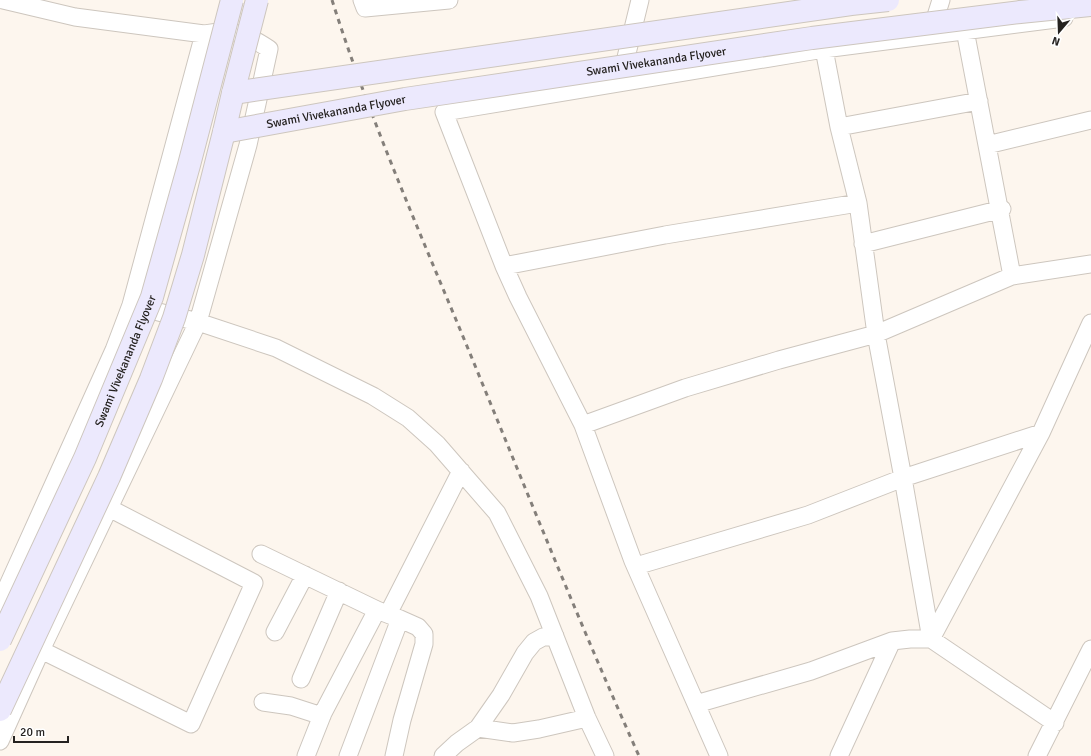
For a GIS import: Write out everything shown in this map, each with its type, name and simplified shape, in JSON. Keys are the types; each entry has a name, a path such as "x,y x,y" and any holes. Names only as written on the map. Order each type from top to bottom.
{"main road":[{"name":"Swami Vivekananda Flyover","path":"0,640 85,458 152,297 232,0"},
{"path":"0,710 109,477 151,379 174,318 193,255 257,0"},
{"path":"233,93 888,0"},
{"name":"Swami Vivekananda Flyover","path":"224,132 405,98 812,38 1091,5"}],"street":[{"path":"0,741 41,650 198,322 248,145 269,49 254,39 240,33 217,31 204,34 75,17 3,0"},
{"path":"362,0 365,8 449,0"},
{"path":"620,82 640,0"},
{"path":"930,35 941,0"},
{"path":"719,756 636,566 583,425 518,297 504,266 444,112 824,49 1091,15"},
{"path":"965,30 1012,276"},
{"path":"0,603 114,350 131,305 204,34"},
{"path":"824,49 839,127 858,203 876,334 931,639"},
{"path":"839,127 979,101"},
{"path":"987,146 1091,120"},
{"path":"504,266 665,235 858,203"},
{"path":"863,244 1000,209"},
{"path":"583,425 685,388 779,360 876,334 1012,276 1091,264"},
{"path":"131,305 198,322 276,348 373,396 408,418 437,444 497,513 539,596 587,718 605,756"},
{"path":"931,639 1041,433 1091,323"},
{"path":"636,566 808,515 903,478 1041,433"},
{"path":"306,756 322,716 389,614 461,471"},
{"path":"41,650 191,724 254,583 109,508"},
{"path":"261,554 418,627 424,634 424,644 402,720 394,756"},
{"path":"275,632 305,575"},
{"path":"301,679 339,591"},
{"path":"348,756 389,614"},
{"path":"443,756 457,743 478,728 501,695 525,653 534,642 543,636 555,636"},
{"path":"696,704 811,671 892,641 931,639 1055,723"},
{"path":"839,756 892,641"},
{"path":"1037,756 1055,723 1091,649"},
{"path":"263,702 291,706 322,716"},
{"path":"478,728 513,733 539,729 587,718"}],"railway":[{"path":"332,0 379,133 574,605 639,756"}]}
